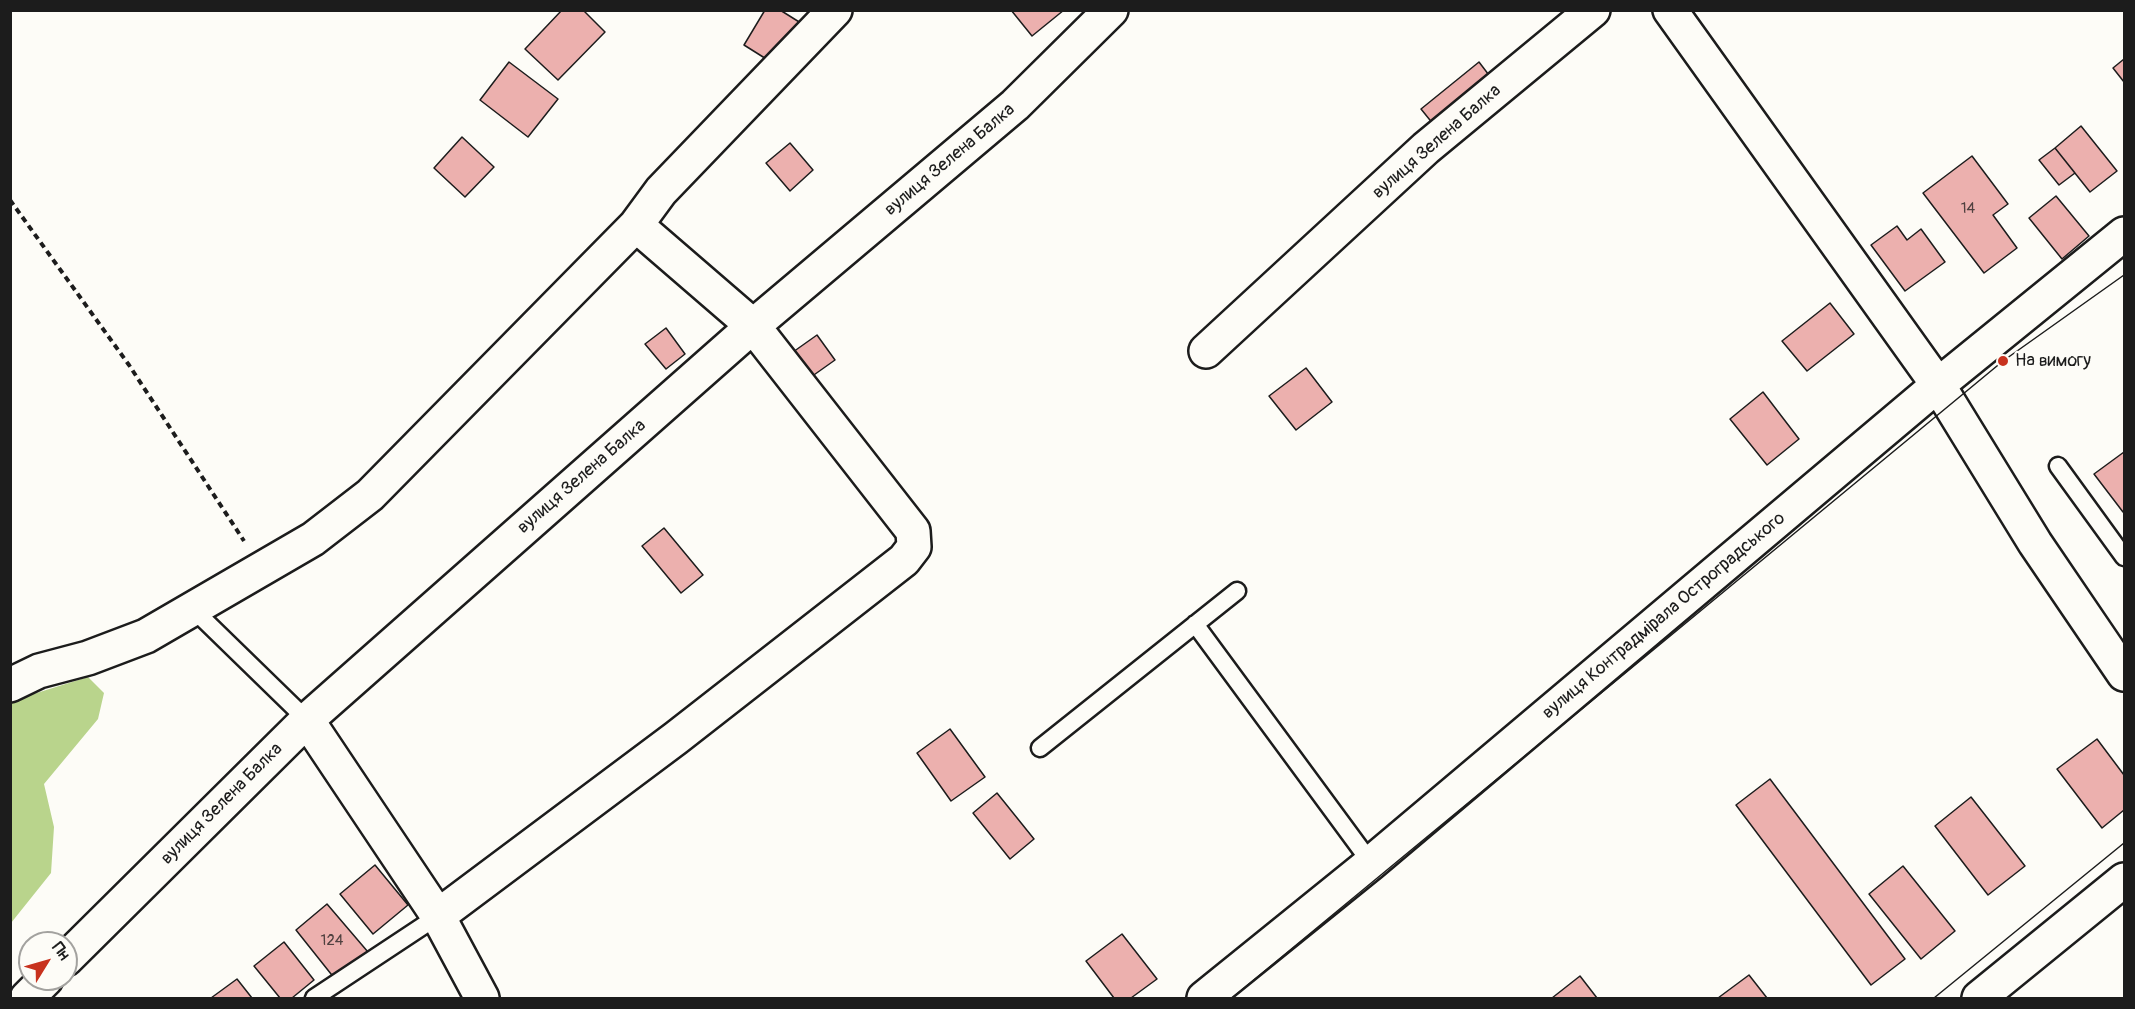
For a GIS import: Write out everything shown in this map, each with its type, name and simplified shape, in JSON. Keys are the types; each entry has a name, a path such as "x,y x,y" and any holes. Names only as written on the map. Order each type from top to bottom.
{"street":[{"path":"10,685 39,671 88,658 146,636 313,538 370,495 636,225 661,191 835,10"},
{"name":"вулиця Зелена Балка","path":"78,947 307,720 753,326 1016,105 1111,10"},
{"name":"вулиця Зелена Балка","path":"1206,351 1426,148 1593,10"},
{"path":"1670,10 1938,385 2035,543 2124,674"},
{"path":"438,916 676,738 904,560 914,547 913,531 753,326 636,225"},
{"name":"вулиця Контрадмірала Остроградського","path":"1204,999 1371,862 1938,385 2124,234"},
{"path":"307,720 438,916 482,999"},
{"path":"1990,996 2124,880"}],"lane":[{"path":"2058,466 2124,557"},
{"path":"1040,748 1237,591"},
{"path":"193,609 307,720"},
{"path":"1195,624 1371,862"},
{"path":"314,999 438,916"}],"path":[{"path":"10,200 129,365 262,569"}],"green space":[{"path":"88,677 104,693 98,719 44,784 54,827 51,873 11,923 11,701"}],"building":[{"path":"562,10 583,10 605,32 558,80 525,49"},
{"path":"765,10 780,10 804,25 779,67 744,45"},
{"path":"1011,10 1064,10 1032,36"},
{"path":"2124,59 2124,82 2113,68"},
{"path":"509,62 558,99 528,137 480,100"},
{"path":"1479,62 1495,83 1438,130 1421,109"},
{"path":"2081,126 2117,171 2090,192 2055,148"},
{"path":"462,137 494,167 465,197 434,168"},
{"path":"790,143 813,170 790,191 766,163"},
{"path":"2055,148 2075,173 2059,185 2039,160"},
{"path":"1972,156 2008,204 1993,215 2017,248 1984,273 1923,193"},
{"path":"2056,196 2089,236 2062,259 2029,218"},
{"path":"1897,226 1907,240 1921,229 1945,262 1905,291 1871,245"},
{"path":"1830,303 1854,334 1807,371 1782,341"},
{"path":"666,328 685,354 666,369 645,344"},
{"path":"817,335 835,360 811,377 793,352"},
{"path":"1306,368 1332,402 1296,430 1269,396"},
{"path":"1763,392 1799,439 1767,465 1730,419"},
{"path":"2124,452 2124,511 2123,512 2094,474"},
{"path":"664,528 703,575 681,593 642,546"},
{"path":"950,729 985,777 951,801 917,753"},
{"path":"2097,739 2124,775 2124,810 2102,828 2057,769"},
{"path":"1770,779 1905,959 1871,985 1736,805"},
{"path":"997,793 1034,839 1010,859 973,813"},
{"path":"1971,797 2025,866 1988,895 1935,826"},
{"path":"375,865 408,905 373,934 340,894"},
{"path":"1903,866 1955,931 1921,959 1869,894"},
{"path":"327,904 368,952 335,979 296,930"},
{"path":"1122,934 1157,979 1131,998 1114,998 1086,961"},
{"path":"284,942 314,980 292,998 280,998 254,966"},
{"path":"1749,975 1767,998 1718,998"},
{"path":"1580,976 1597,998 1552,998"},
{"path":"237,979 252,998 211,998"}],"tram line":[{"path":"1232,998 2003,361 2124,275"},
{"path":"1934,998 2124,843"}],"place":[{"name":"На вимогу","path":"2003,361"}]}
